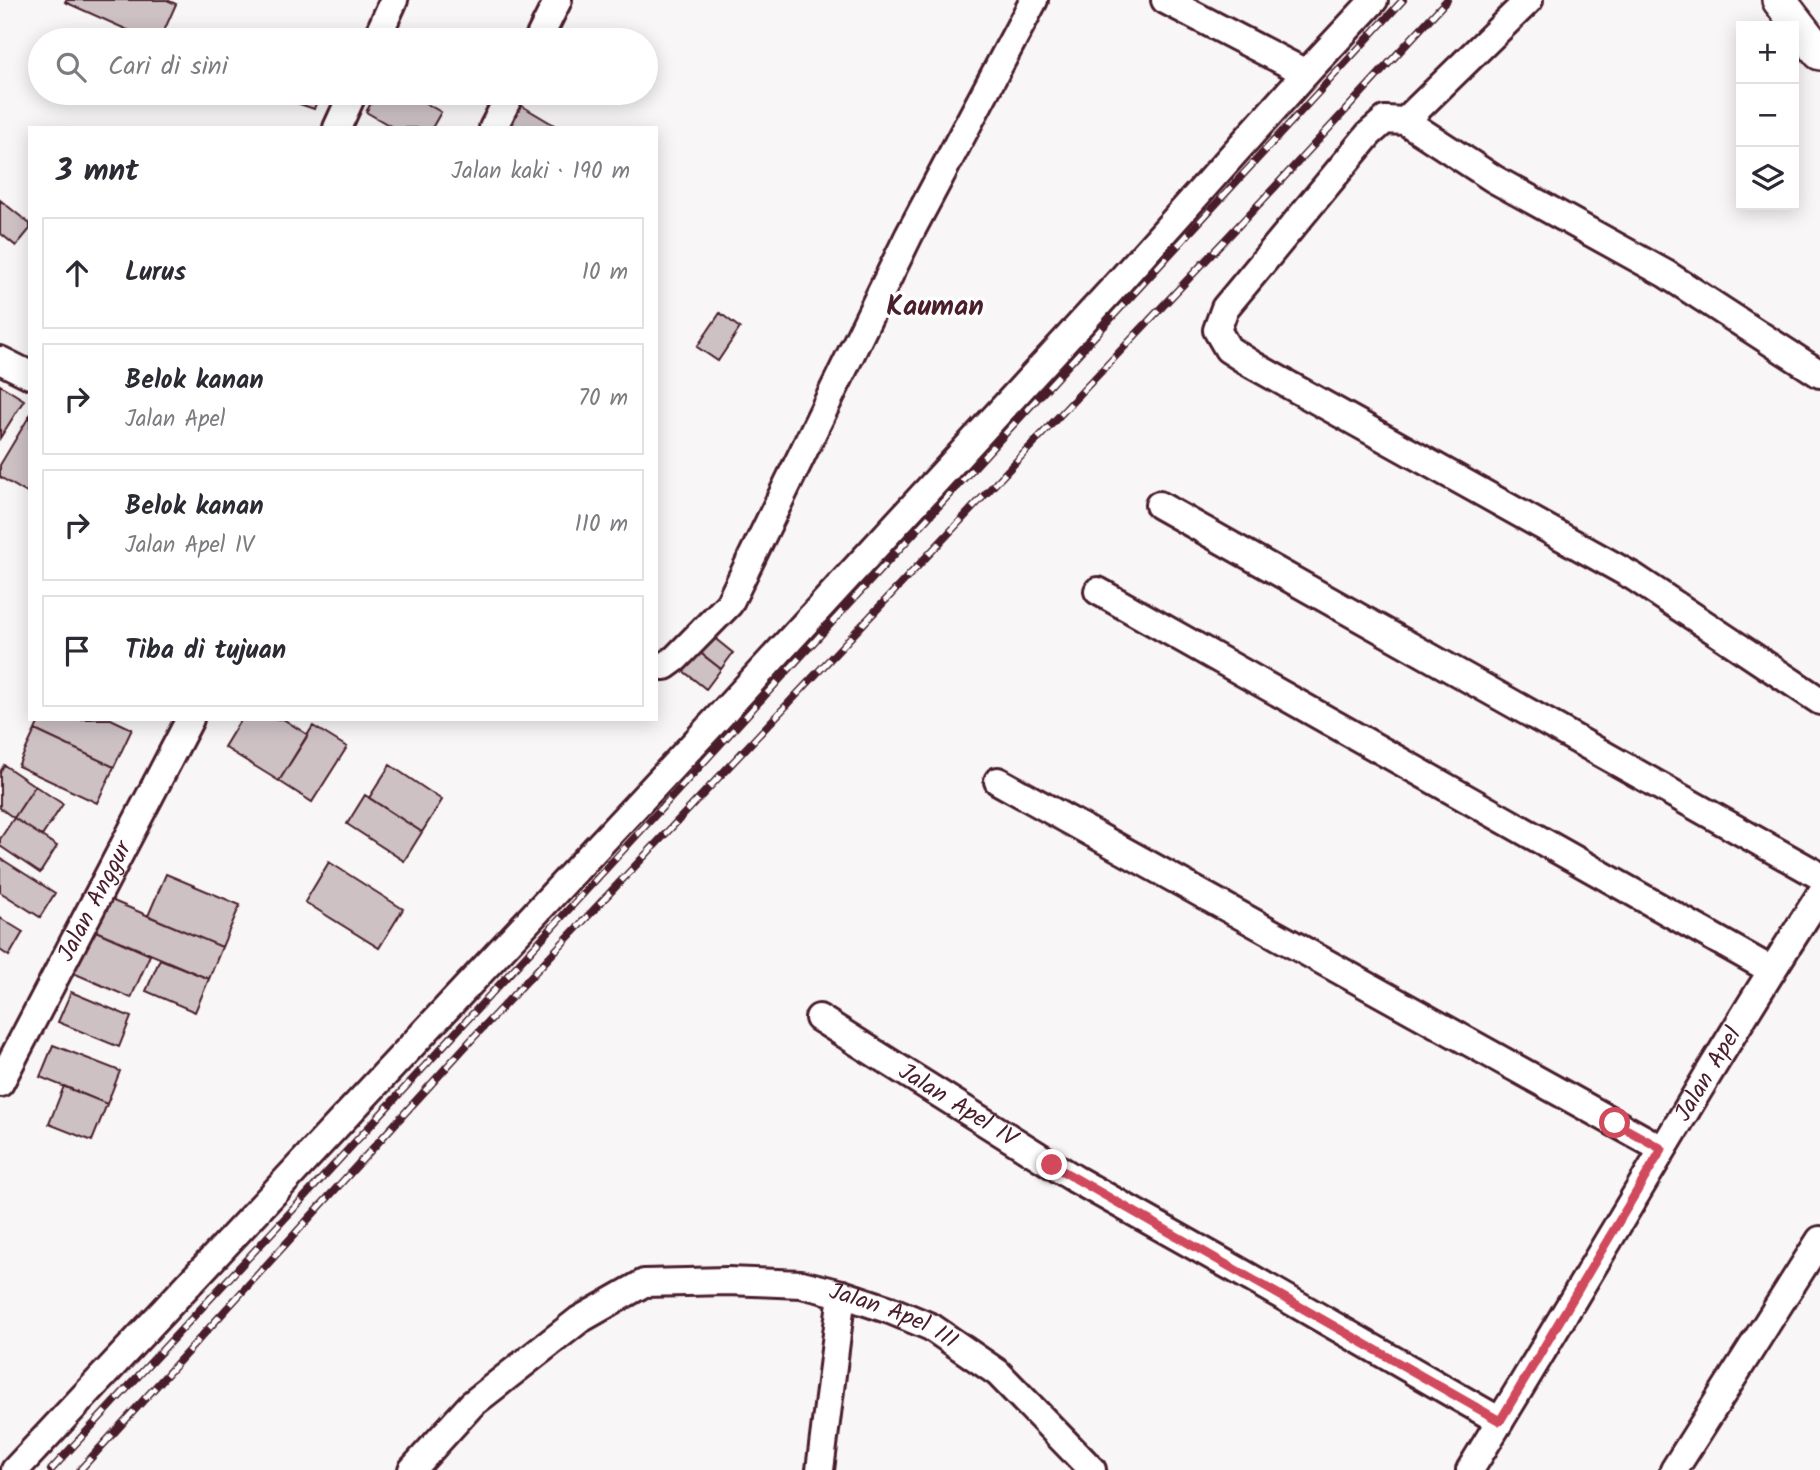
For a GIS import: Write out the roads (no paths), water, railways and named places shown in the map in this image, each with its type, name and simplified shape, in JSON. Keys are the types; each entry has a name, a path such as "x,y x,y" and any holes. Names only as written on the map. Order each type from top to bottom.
{"street":[{"path":"381,28 394,0"},
{"path":"544,28 558,0"},
{"path":"658,666 665,666 676,658 729,604 909,235 1034,0"},
{"path":"1165,0 1306,73"},
{"path":"15,1470 718,718 1374,0"},
{"path":"1405,121 1529,0"},
{"path":"1779,0 1817,42"},
{"path":"338,126 348,105"},
{"path":"494,126 505,105"},
{"path":"1820,374 1665,274 1494,179 1405,121 1385,120 1369,134 1225,308 1217,330 1227,349 1252,365 1633,577 1820,701"},
{"path":"0,360 28,374"},
{"path":"1159,505 1820,876"},
{"path":"1098,591 1771,970"},
{"name":"Jalan Anggur","path":"0,1083 189,721"},
{"path":"998,781 1662,1149"},
{"name":"Jalan Apel","path":"1470,1470 1662,1149 1820,895"},
{"name":"Jalan Apel IV","path":"819,1018 1075,1179 1500,1421"},
{"path":"1674,1470 1820,1240"},
{"name":"Jalan Apel III","path":"412,1470 472,1404 579,1320 644,1283 728,1281 801,1284 842,1294 931,1327 998,1373 1092,1470"},
{"path":"820,1470 842,1294"}],"railway":[{"path":"51,1470 1403,0"},
{"path":"80,1470 474,1037 1274,188 1447,0"}],"district":[{"name":"Kauman","path":"935,307"}]}
